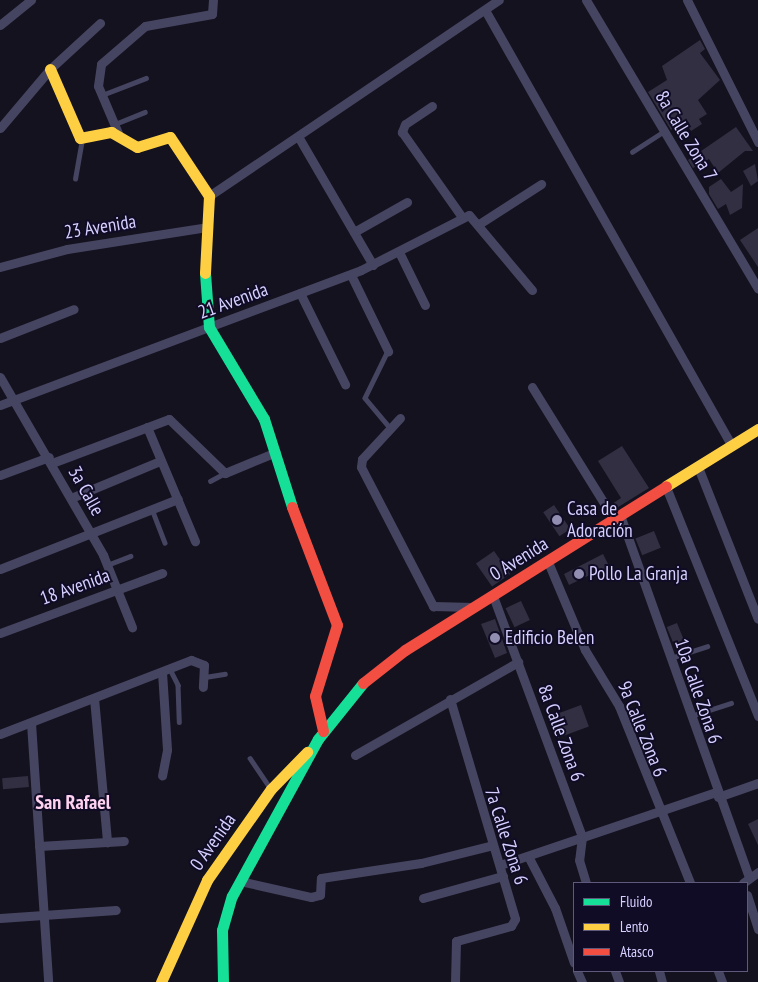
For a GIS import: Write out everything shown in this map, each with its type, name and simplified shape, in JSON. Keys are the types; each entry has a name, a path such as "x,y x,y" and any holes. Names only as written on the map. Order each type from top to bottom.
{"street":[{"path":"0,25 31,0"},
{"path":"213,0 212,14 151,23 123,42 98,69 102,95 116,128 135,147 172,138 209,196 204,296 209,327 250,390 276,452 292,511 336,624 315,696 320,735"},
{"path":"209,196 299,138 499,0"},
{"name":"8a Calle Zona 7","path":"586,0 758,289"},
{"path":"687,0 758,142"},
{"path":"485,10 732,446"},
{"path":"0,128 50,70 100,23"},
{"path":"50,70 83,139 116,128"},
{"path":"432,106 405,124 402,132 462,217"},
{"path":"299,138 373,265"},
{"path":"532,290 479,224 541,184"},
{"path":"354,232 407,202"},
{"name":"21 Avenida","path":"0,405 351,275 399,252 462,217 472,215 479,224"},
{"name":"23 Avenida","path":"0,267 67,249 208,227"},
{"path":"399,252 425,305"},
{"path":"351,275 388,351"},
{"path":"300,293 345,384"},
{"path":"0,338 74,309"},
{"name":"3a Calle","path":"0,377 50,460 107,564 132,627"},
{"name":"10a Calle Zona 6","path":"532,387 617,517 670,658 745,880"},
{"path":"400,418 362,459 361,467 433,606 473,607"},
{"path":"0,475 171,419 225,473 276,452"},
{"path":"147,427 195,541"},
{"name":"0 Avenida","path":"161,982 201,890 271,789 320,735 366,678 473,607 548,562 758,429"},
{"path":"71,498 160,461"},
{"path":"698,467 758,619"},
{"path":"666,487 758,716"},
{"path":"0,569 178,499"},
{"name":"9a Calle Zona 6","path":"548,562 585,650 619,706 658,812 690,882"},
{"name":"18 Avenida","path":"0,633 115,588 162,573"},
{"name":"8a Calle Zona 6","path":"493,596 582,837 579,860 586,882"},
{"path":"0,734 198,660 204,665 205,677 202,687"},
{"path":"354,755 518,662"},
{"path":"162,776 167,750 166,671"},
{"path":"94,698 107,842"},
{"name":"7a Calle Zona 6","path":"450,699 500,865 514,924 456,941 455,982"},
{"path":"31,723 48,982"},
{"name":"0 Avenida","path":"223,982 222,930 240,881 320,735"},
{"path":"500,865 658,812 758,783"},
{"path":"39,846 124,841"},
{"path":"240,881 311,897 320,895 321,878 422,863 493,845"},
{"path":"528,856 555,908 573,961"},
{"path":"745,880 758,872"},
{"path":"423,898 503,876"},
{"path":"748,898 758,929"},
{"path":"0,918 116,910"}],"lane":[{"path":"102,95 146,78"},
{"path":"116,128 145,112"},
{"path":"632,152 664,131"},
{"path":"75,179 83,139"},
{"path":"388,351 365,398 390,428"},
{"path":"210,481 225,473"},
{"path":"152,509 165,543"},
{"path":"107,564 130,556"},
{"path":"670,658 707,646"},
{"path":"166,671 178,685 179,722"},
{"path":"205,677 209,680 225,674"},
{"path":"690,717 730,703"},
{"path":"250,758 271,789"}],"building":[{"path":"700,40 705,49 700,53 720,80 698,100 707,114 699,119 702,124 691,131 684,120 671,130 648,92 667,80 662,66"},
{"path":"736,127 753,151 745,151 718,173 709,159 693,168 688,160"},
{"path":"755,164 758,181 751,186 743,171"},
{"path":"721,179 731,192 743,184 742,208 730,215 726,204 718,209 709,194 709,187"},
{"path":"758,228 758,267 740,240"},
{"path":"622,446 649,488 615,509 612,504 621,498 598,461"},
{"name":"Casa de Adoración","path":"554,505 570,529 559,536 543,512"},
{"path":"654,531 661,548 642,555 635,538"},
{"path":"494,551 510,574 492,587 476,564"},
{"path":"603,554 612,572 597,580 594,573 569,585 564,574"},
{"path":"521,601 530,620 514,627 506,608"},
{"name":"Edificio Belen","path":"495,619 507,653 495,658 481,624"},
{"path":"677,623 687,648 677,652 667,627"},
{"path":"581,705 589,727 557,738 549,717"},
{"path":"28,776 29,787 3,789 2,778"},
{"path":"758,819 758,845 748,824"}],"traffic: fast":[{"path":"205,273 209,327 264,419 292,507"},
{"path":"223,982 222,930 232,896 318,739 363,683"}],"traffic: slow":[{"path":"50,69 80,138 111,132 137,147 170,137 209,196 205,273"},
{"path":"666,486 758,429"},
{"path":"161,982 207,880 271,789 307,752"}],"traffic: jam":[{"path":"363,683 405,650 666,486"},
{"path":"292,507 337,625 315,696 323,731"}],"place":[{"name":"Casa de Adoración","path":"557,520"},
{"name":"Pollo La Granja","path":"579,574"},
{"name":"Edificio Belen","path":"495,638"}],"district":[{"name":"San Rafael","path":"73,802"}]}
